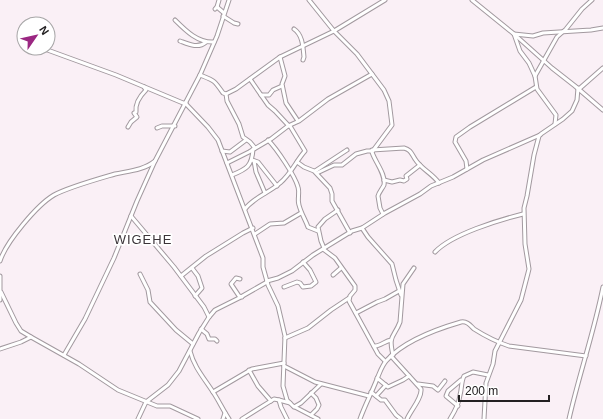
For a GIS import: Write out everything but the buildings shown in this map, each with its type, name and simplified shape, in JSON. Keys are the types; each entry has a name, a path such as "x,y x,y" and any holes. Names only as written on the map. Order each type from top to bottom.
{"street":[{"path":"220,0 216,8 234,23 238,24"},
{"path":"64,355 85,319 114,258 156,160 200,75 214,42 228,0"},
{"path":"309,0 334,31 355,51 388,97 392,124 372,150"},
{"path":"226,94 236,89 280,57 334,31 385,0"},
{"path":"472,0 603,110"},
{"path":"535,76 557,37 592,0"},
{"path":"175,20 187,32 206,42 214,42"},
{"path":"514,34 534,36 543,33 603,28"},
{"path":"294,29 301,37 304,57 303,60"},
{"path":"514,34 520,51 535,76 536,87 541,96 556,113 555,124"},
{"path":"180,41 191,46 203,45 206,42"},
{"path":"56,53 186,103 214,133 253,228 263,258 267,281 278,306 284,338 283,386 287,400 294,407 318,419"},
{"path":"280,57 285,77 282,86 286,102 298,122"},
{"path":"138,419 146,402 168,385 179,371 201,329 218,307 242,297 267,281 278,278 292,271 308,258 323,249 439,183 483,160 540,135 566,117 573,109 577,100 579,89 603,68"},
{"path":"227,163 254,149 289,126 298,122 328,99 372,74"},
{"path":"200,75 214,81 226,94 231,110 239,124 243,137 250,142 254,149 253,161 265,193"},
{"path":"245,209 253,201 277,186 289,175 305,150 289,126 270,107 250,78"},
{"path":"128,127 137,117 134,113 136,112 135,106 140,96 146,90 144,86"},
{"path":"261,95 269,95 272,90 282,86"},
{"path":"467,169 466,161 455,142 456,137 536,87"},
{"path":"157,128 162,126 174,126"},
{"path":"484,419 486,383 495,351 520,300 529,269 524,242 525,235 523,214 534,155 540,135"},
{"path":"222,151 230,152 246,140"},
{"path":"268,140 291,172 299,188 297,197 299,207 302,210 301,213 304,216 308,227 318,231"},
{"path":"316,172 334,164 342,165 356,154 367,151 407,148 420,165 439,183"},
{"path":"316,172 347,150"},
{"path":"372,150 377,163 382,169 384,180 383,187 378,196 380,208 383,214"},
{"path":"0,261 6,247 20,229 41,205 54,195 115,174 145,167 156,160"},
{"path":"232,175 250,165 253,161"},
{"path":"253,161 258,162 277,186"},
{"path":"297,162 316,172 331,190 332,201 350,233"},
{"path":"384,180 392,182 400,180 404,181 407,179 406,176 420,165"},
{"path":"284,338 311,326 349,298 356,288 335,258 323,249 318,231 318,226 338,210"},
{"path":"254,234 270,224 284,223 301,213"},
{"path":"435,252 458,236 523,214"},
{"path":"131,216 181,276 209,317"},
{"path":"181,276 218,248 253,228"},
{"path":"362,228 392,264 399,291 402,296"},
{"path":"284,287 298,282 306,288 316,282 310,270 303,262"},
{"path":"192,268 198,276 202,288 195,296"},
{"path":"333,275 341,268"},
{"path":"407,419 422,393 418,384 409,376 392,355 391,340 392,335 398,328 400,322 403,284 414,268"},
{"path":"140,274 148,290 150,302 176,330 193,344"},
{"path":"0,276 0,300"},
{"path":"240,279 236,278 231,284 239,296 242,297"},
{"path":"569,419 603,287"},
{"path":"356,313 377,302 385,300 399,291"},
{"path":"1,292 16,323 31,337 64,355 118,390 157,406 170,406 198,419"},
{"path":"349,298 350,303 378,354 385,361"},
{"path":"360,419 385,361 407,344 430,332 464,321 483,334 516,348 586,356"},
{"path":"201,329 207,334 209,339 216,341"},
{"path":"0,349 31,337"},
{"path":"374,346 391,340"},
{"path":"190,351 199,373 213,392 229,419"},
{"path":"213,392 249,370 284,364 300,375 321,384 369,396"},
{"path":"249,370 258,386 270,401"},
{"path":"458,406 447,398 446,395 448,391 462,380 464,376 473,372 488,375"},
{"path":"377,378 389,387 409,376"},
{"path":"450,419 458,406 462,380"},
{"path":"418,384 433,386 438,390 444,381"},
{"path":"294,407 301,403 321,384"},
{"path":"376,396 386,385"},
{"path":"371,392 385,400 396,415 401,419"},
{"path":"310,393 316,398 319,405 310,415"},
{"path":"242,419 270,401 277,399 290,403"},
{"path":"279,400 287,419"},
{"path":"223,419 225,413"},
{"path":"248,415 250,419"}],"district":[{"name":"WIGEHE","path":"143,239"}]}
